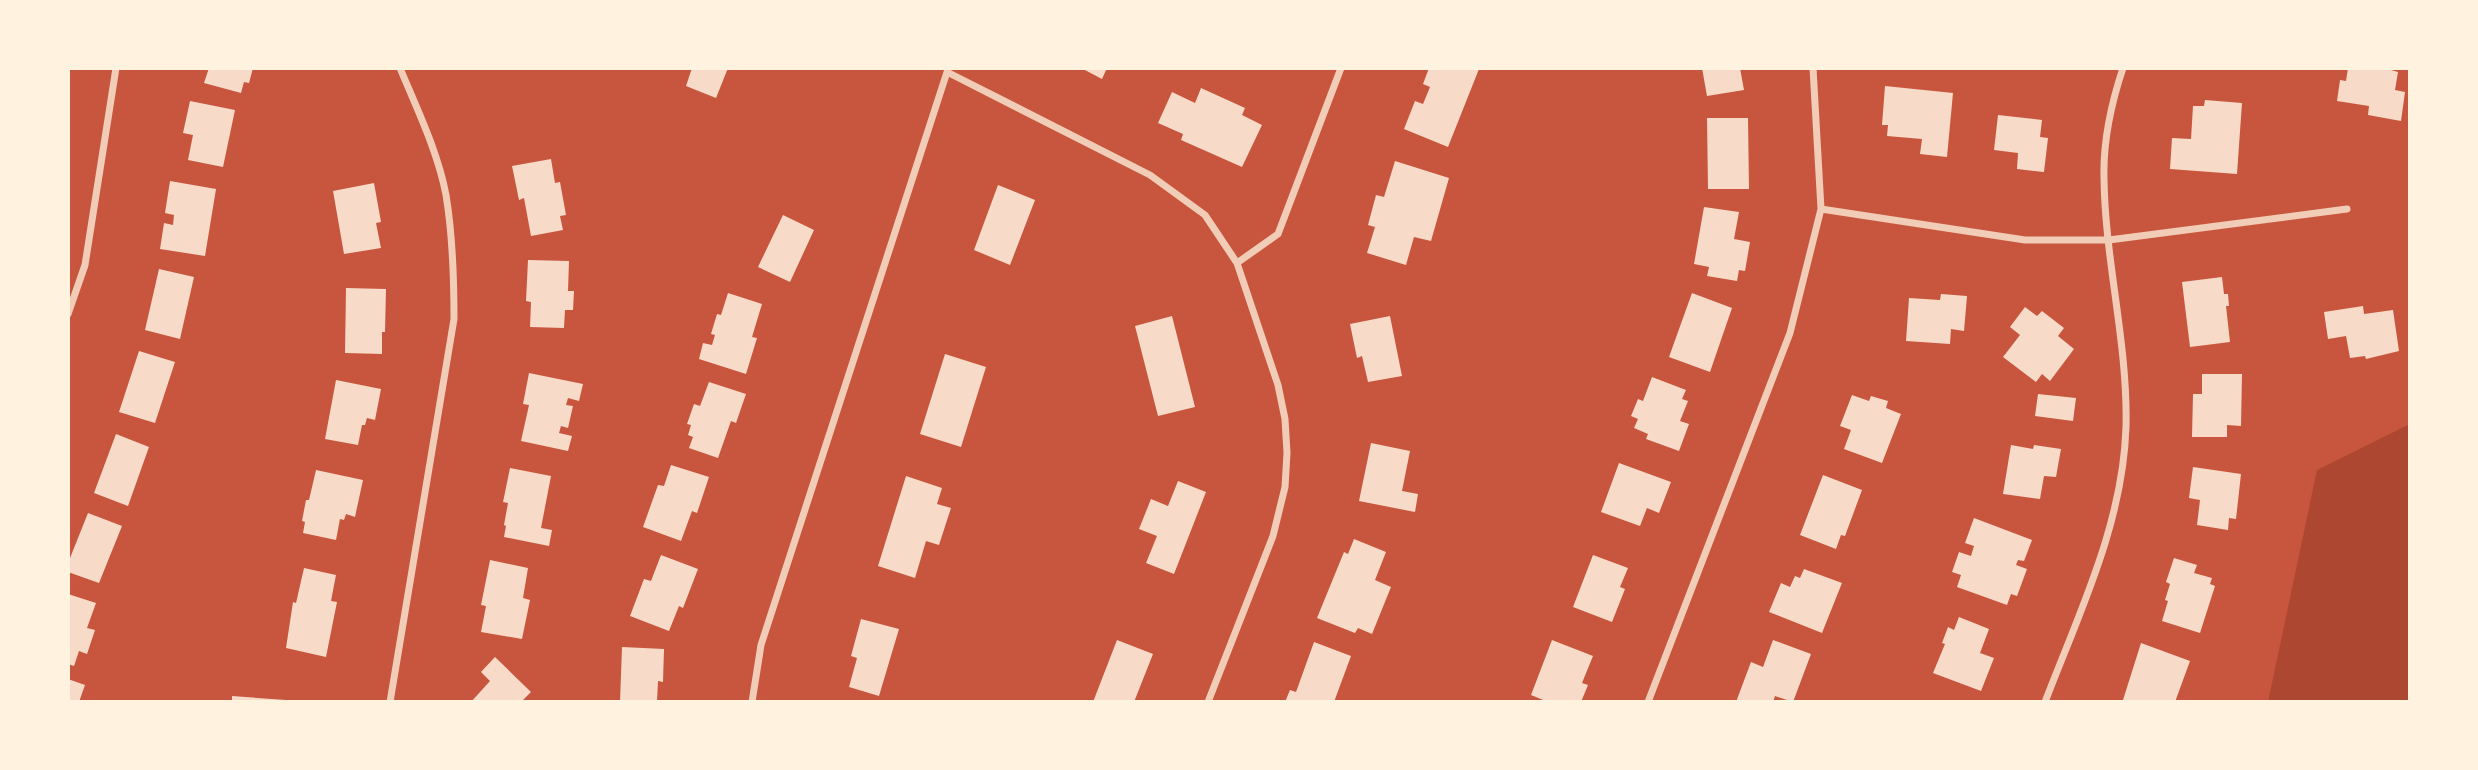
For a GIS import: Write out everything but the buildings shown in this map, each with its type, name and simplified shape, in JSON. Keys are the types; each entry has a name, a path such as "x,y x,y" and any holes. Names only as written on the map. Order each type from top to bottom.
{"street":[{"path":"68,314 85,265 116,68"},
{"path":"390,702 454,319 454,270 445,192 424,127 400,68"},
{"path":"1237,263 1278,234 1341,68"},
{"path":"1648,702 1790,332 1821,209 1813,68"},
{"path":"2045,702 2103,552 2120,486 2126,428 2124,360 2104,178 2113,97 2123,68"},
{"path":"752,702 761,645 948,70 1150,175 1205,215 1237,263 1278,385 1285,419 1285,487 1273,536 1208,702"},
{"path":"1821,209 2025,240 2109,240 2347,209"}],"shaded area":[{"path":"2410,424 2410,702 2268,702 2317,470"}]}
